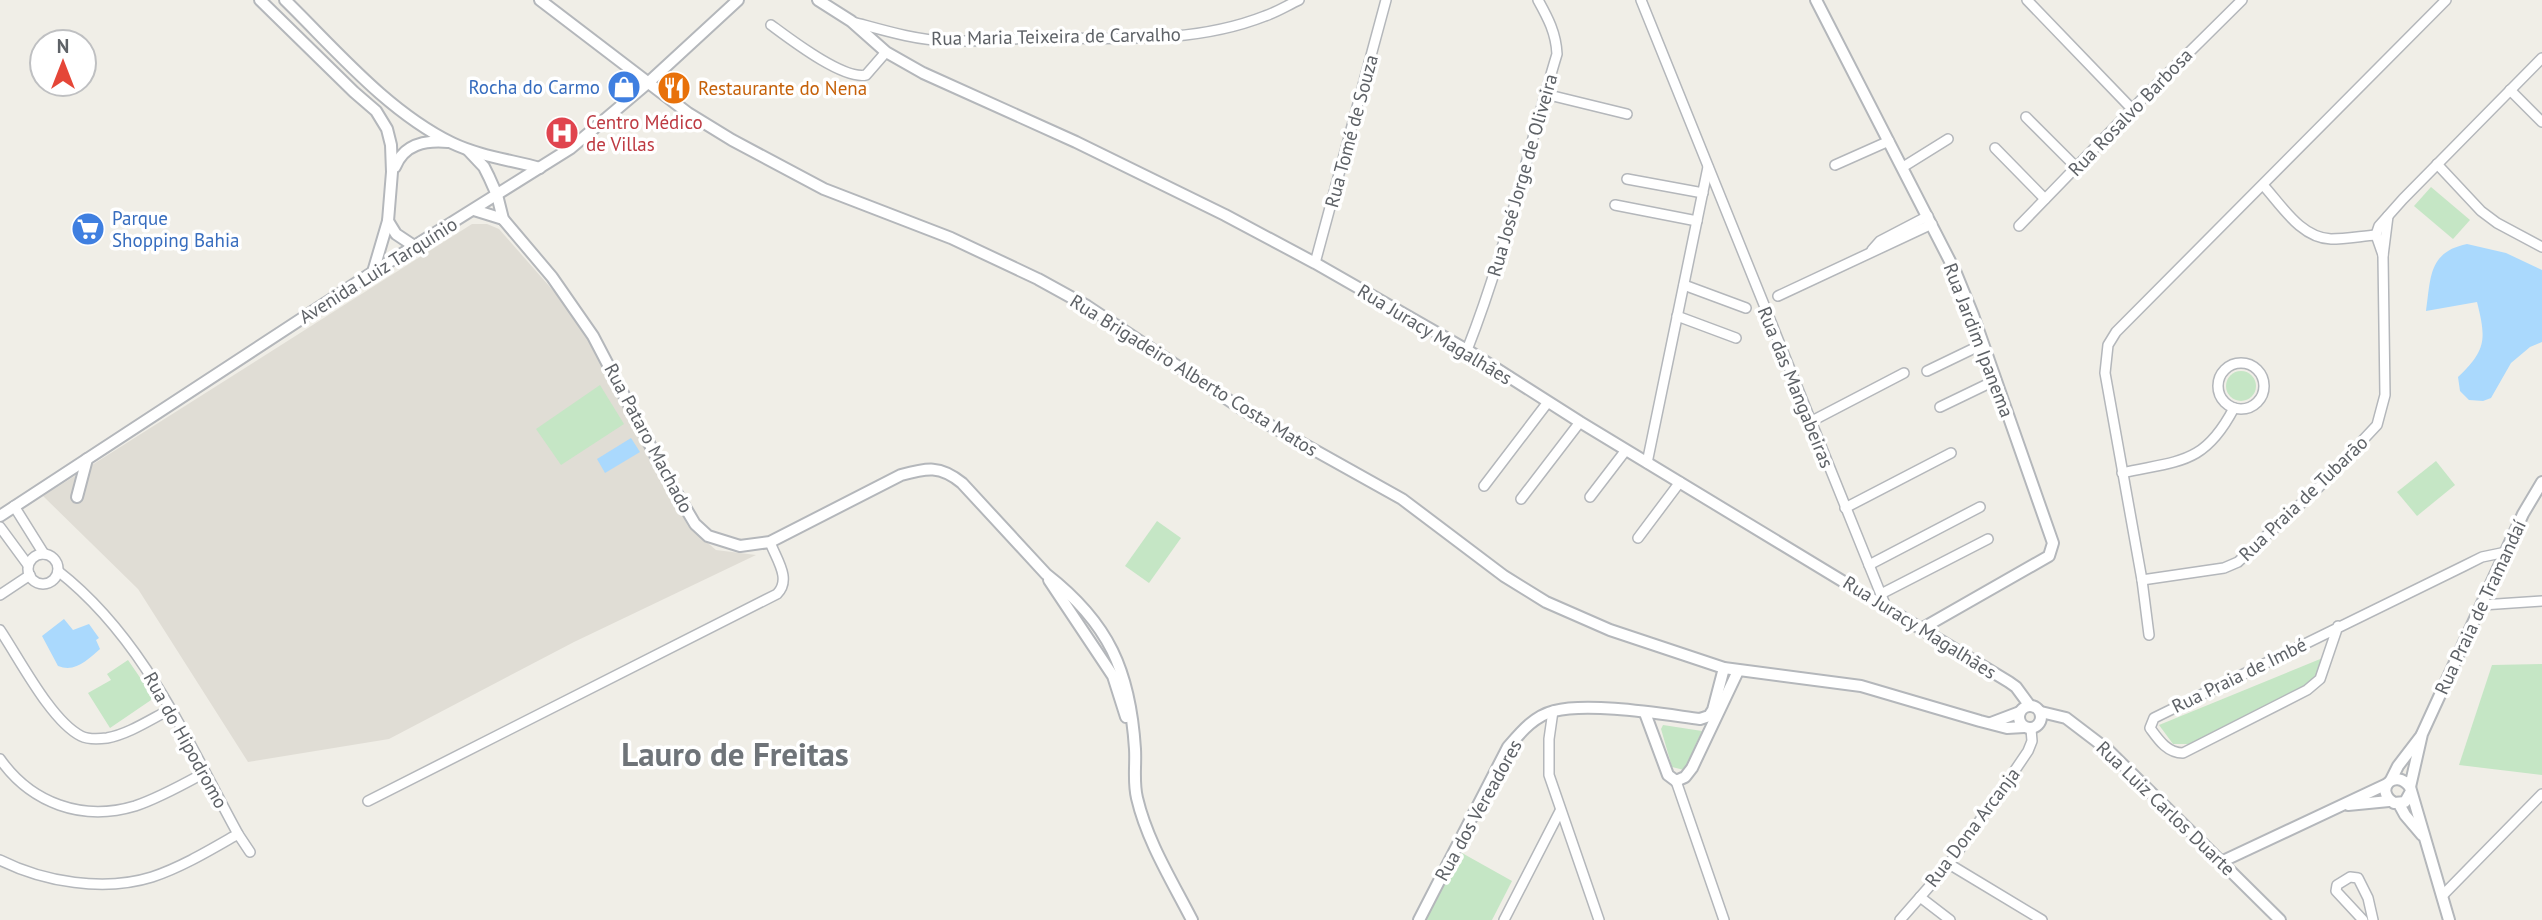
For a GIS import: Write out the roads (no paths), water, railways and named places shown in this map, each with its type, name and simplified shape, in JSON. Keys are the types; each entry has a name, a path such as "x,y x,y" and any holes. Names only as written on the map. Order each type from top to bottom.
{"street":[{"path":"260,0 376,111 387,129 391,145 392,172 388,221 373,272"},
{"path":"285,0 377,90 418,123 468,150 540,167"},
{"name":"Rua Brigadeiro Alberto Costa Matos","path":"541,0 688,113 791,174 870,209 950,238 1038,279 1087,306 1248,413 1402,499 1504,576 1546,601 1611,630 1724,668 1861,685 2007,728 2028,728"},
{"name":"Avenida Luiz Tarquínio","path":"0,516 373,272 571,148 649,82 738,0"},
{"name":"Rua Juracy Magalhães","path":"818,0 851,22 886,52 923,73 1076,142 1225,215 1467,350 1580,422 2016,687 2025,709"},
{"name":"Rua Maria Teixeira de Carvalho","path":"851,22 904,35 945,41 1140,39 1190,34 1231,26 1265,16 1299,0"},
{"name":"Rua Tomé de Souza","path":"1315,263 1386,0"},
{"name":"Rua José Jorge de Oliveira","path":"1467,350 1508,229 1557,54 1557,39 1538,0"},
{"name":"Rua das Mangabeiras","path":"1641,0 1886,607"},
{"name":"Rua Jardim Ipanema","path":"1816,0 1955,271 2053,543 2052,553 1921,629"},
{"path":"2027,0 2132,109"},
{"path":"2223,0 2232,9"},
{"name":"Rua Rosalvo Barbosa","path":"2019,226 2242,0"},
{"path":"2149,635 2142,580 2105,373 2108,345 2116,332 2446,0"},
{"path":"771,25 815,56 855,77 866,75 886,52"},
{"path":"2263,185 2296,223 2318,237 2331,239 2376,235 2379,226 2388,216 2542,58"},
{"path":"2510,90 2542,122"},
{"path":"1545,94 1627,114"},
{"path":"2026,117 2076,167"},
{"path":"1903,167 1948,139"},
{"path":"1835,166 1889,141"},
{"path":"392,172 399,155 416,144 450,142"},
{"path":"1995,148 2045,199"},
{"path":"468,150 484,167 489,177 476,209 503,219"},
{"path":"2437,164 2481,211 2497,223 2542,247"},
{"path":"1647,463 1708,167"},
{"name":"Rua Pataro Machado","path":"489,177 503,219 552,277 587,326 695,524 708,536 740,546 769,542 901,475 938,469 962,483 1046,574 1059,584 1101,631 1117,656 1126,682 1135,750 1136,794 1143,821 1192,920"},
{"path":"1627,179 1703,193"},
{"path":"1615,205 1697,222"},
{"name":"Rua Praia de Tubarão","path":"2142,580 2224,568 2238,562 2289,516 2369,436 2380,418 2385,396 2383,256 2388,216"},
{"path":"1778,296 1871,252 1880,241 1930,220"},
{"path":"388,221 396,234 414,246"},
{"name":"Rua Praia de Tubarão","path":"2376,235 2383,256"},
{"path":"1684,285 1746,308"},
{"path":"1677,316 1737,338"},
{"path":"1927,371 1983,344"},
{"path":"2249,363 2262,375 2265,384 2263,393 2252,407 2234,408 2220,396 2219,378 2231,365 2249,363"},
{"path":"1810,422 1903,373"},
{"path":"1940,407 1996,380"},
{"path":"1484,486 1548,402"},
{"path":"2122,473 2177,461 2203,450 2222,430 2234,408"},
{"path":"1521,499 1580,422"},
{"path":"1590,497 1626,450"},
{"path":"1845,508 1951,453"},
{"path":"76,497 87,458"},
{"path":"1638,538 1680,482"},
{"name":"Rua Praia de Tramandaí","path":"2389,782 2422,734 2523,514 2542,482"},
{"path":"0,527 36,582 45,583 54,579 58,571 53,558 44,554 14,506"},
{"path":"1869,565 1980,508"},
{"path":"1881,594 1988,539"},
{"path":"368,801 777,594 784,584 784,576 769,542"},
{"name":"Rua Praia de Imbé","path":"2338,626 2320,680 2307,690 2183,753 2172,752 2150,728 2154,718 2338,626 2482,557 2506,552"},
{"path":"0,595 29,570 34,557 44,554"},
{"name":"Rua do Hipodromo","path":"58,571 77,586 106,617 150,674 250,852"},
{"name":"Rua Pataro Machado","path":"1046,574 1102,657 1120,694 1135,750"},
{"path":"2482,605 2542,601"},
{"path":"0,630 55,714 82,737 110,738 171,709"},
{"path":"1085,635 1101,631"},
{"path":"1102,657 1117,656"},
{"name":"Rua dos Vereadores","path":"1419,920 1508,747 1525,726 1553,711 1588,708 1700,719 1709,716 1713,710 1724,668"},
{"path":"1676,781 1685,777 1692,768 1738,671"},
{"path":"1991,723 2025,709"},
{"path":"2025,709 2019,720 2028,728 2040,723 2041,712"},
{"name":"Rua Luiz Carlos Duarte","path":"2025,709 2066,718 2108,750 2280,920"},
{"path":"1553,711 1549,739 1549,775 1599,920"},
{"path":"1644,713 1668,775 1676,781 1724,920"},
{"name":"Rua Dona Arcanja","path":"1901,920 1949,864 2028,751 2032,741 2028,728"},
{"name":"Rua Praia de Tramandaí","path":"2410,790 2422,734"},
{"path":"0,759 28,790 46,802 70,808 104,811 134,806 169,792 204,773"},
{"path":"2223,861 2389,782 2402,779 2410,790 2449,920"},
{"path":"2389,782 2385,790 2424,837"},
{"path":"2339,806 2394,802 2409,798 2410,790"},
{"path":"2442,896 2542,794"},
{"path":"1504,920 1560,811"},
{"path":"0,860 19,869 51,878 88,883 117,883 149,878 175,868 238,834"},
{"path":"1949,864 2042,920"},
{"path":"2363,920 2336,891 2337,885 2350,877 2358,878 2363,883 2373,920"},
{"path":"1920,897 1950,920"}],"water":[{"path":"2467,244 2506,253 2542,270 2542,342 2530,347 2511,363 2491,398 2483,401 2469,400 2460,391 2458,377 2468,368 2482,343 2482,325 2477,302 2426,311 2431,277 2438,260 2454,248"},
{"path":"631,438 640,452 605,473 597,459"},
{"path":"64,619 73,630 89,624 99,638 96,640 100,649 81,664 70,668 58,666 42,636"}],"place":[{"name":"Rocha do Carmo","path":"624,87"},
{"name":"Restaurante do Nena","path":"674,88"},
{"name":"Centro Médico de Villas","path":"562,133"},
{"name":"Parque Shopping Bahia","path":"88,229"}],"district":[{"name":"Lauro de Freitas","path":"735,753"}]}
